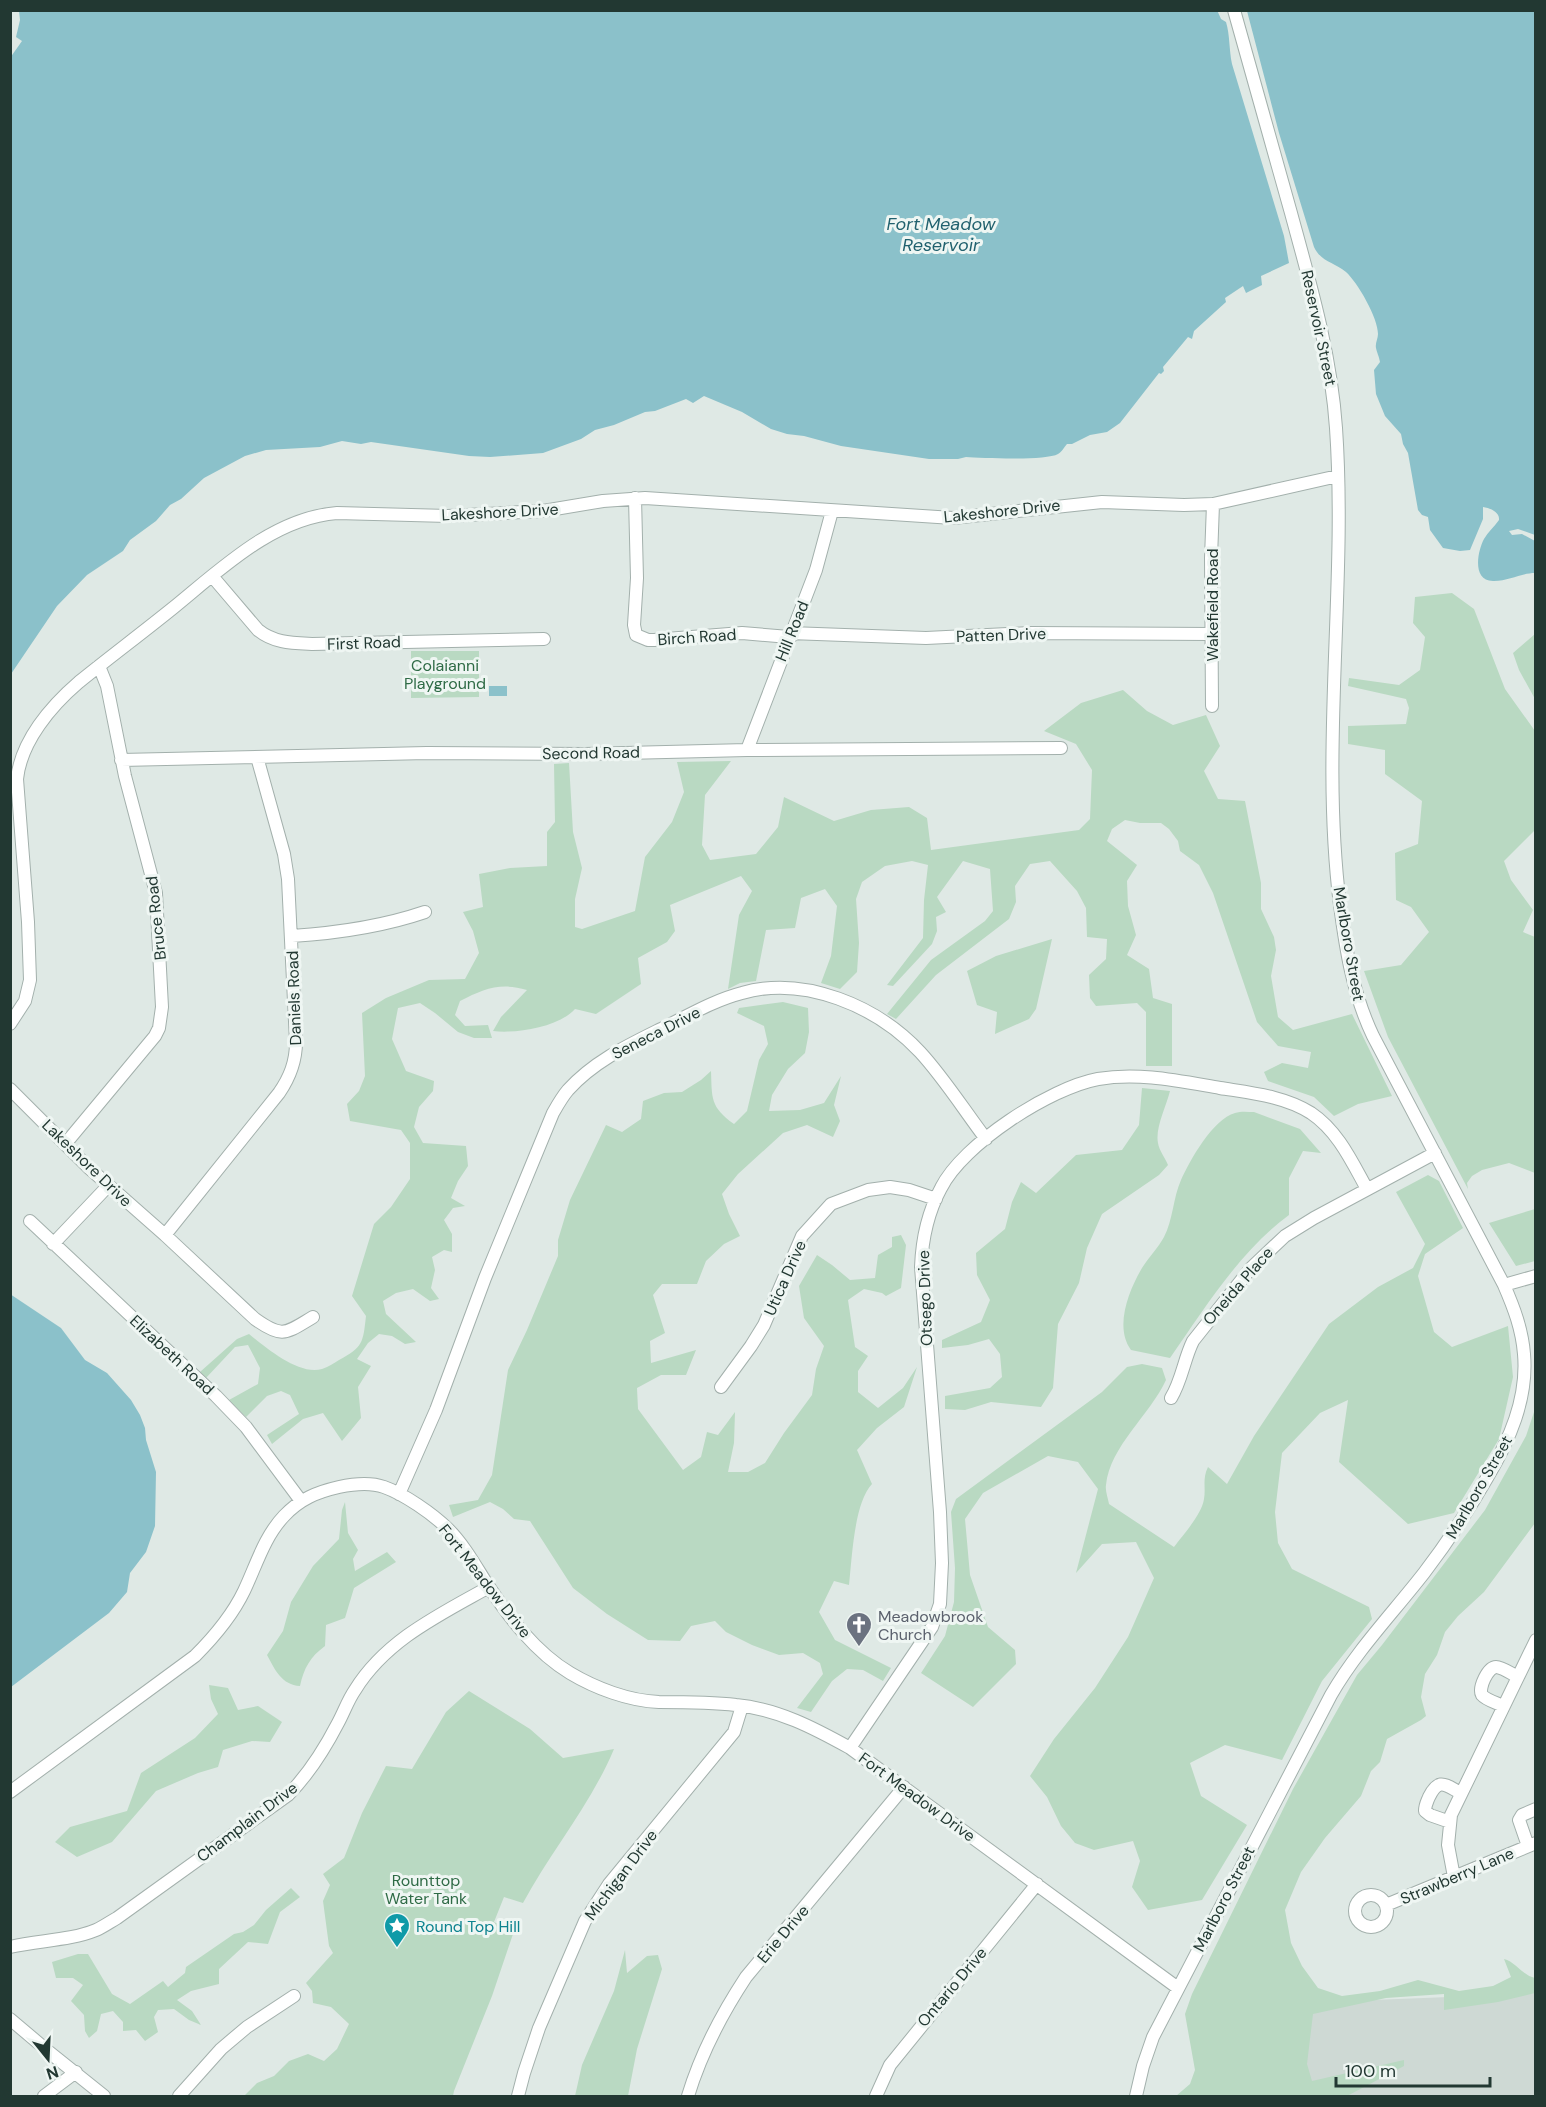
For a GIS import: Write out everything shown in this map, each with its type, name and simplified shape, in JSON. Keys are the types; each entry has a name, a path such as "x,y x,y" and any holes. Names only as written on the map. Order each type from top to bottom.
{"street":[{"name":"Reservoir Street","path":"1234,10 1316,307 1334,404 1339,516 1334,656"},
{"name":"Lakeshore Drive","path":"10,1024 25,1001 30,980 18,768 35,732 59,700 99,666 212,576 275,533 297,521 322,514 448,516 543,511 635,498 953,518 1102,502 1213,504 1338,476"},
{"name":"Birch Road","path":"635,498 637,578 634,624 636,634 648,640 742,633 790,635"},
{"name":"Wakefield Road","path":"1212,706 1213,504"},
{"name":"Hill Road","path":"747,750 821,556 832,511"},
{"name":"First Road","path":"212,576 258,630 265,636 282,642 312,644 544,639"},
{"name":"Patten Drive","path":"790,635 926,638 1030,633 1212,634"},
{"name":"Marlboro Street","path":"1136,2097 1147,2052 1178,1988 1341,1677 1364,1644 1419,1579 1482,1488 1507,1442 1522,1396 1525,1363 1520,1328 1504,1285 1359,1006 1344,932 1334,845 1332,787 1334,656"},
{"name":"Bruce Road","path":"66,1143 148,1046 159,1028 161,1018 162,973 156,893 121,760 110,697 99,666"},
{"name":"Second Road","path":"121,760 427,753 575,754 747,750 1061,748"},
{"name":"Daniels Road","path":"165,1235 279,1093 293,1068 296,1042 288,879 284,854 257,758"},
{"path":"292,936 338,933 374,927 425,912"},
{"name":"Seneca Drive","path":"399,1494 436,1410 485,1278 553,1113 567,1091 598,1064 620,1049 711,1004 743,992 788,988 836,997 880,1019 920,1052 986,1139"},
{"name":"Otsego Drive","path":"850,1748 932,1627 940,1604 942,1563 940,1512 921,1246 941,1186 954,1170 986,1139 1032,1106 1062,1090 1113,1077 1148,1077 1271,1097 1301,1107 1313,1114 1333,1133 1367,1189"},
{"name":"Lakeshore Drive","path":"10,1089 108,1186 165,1235 255,1319 271,1331 287,1333 313,1317"},
{"name":"Oneida Place","path":"1171,1398 1181,1378 1193,1341 1261,1257 1299,1227 1435,1153"},
{"path":"53,1244 108,1186"},
{"name":"Utica Drive","path":"721,1387 764,1325 802,1236 831,1204 868,1190 890,1187 909,1190 936,1199"},
{"name":"Elizabeth Road","path":"30,1221 200,1380 238,1419 301,1501"},
{"path":"1504,1285 1536,1276"},
{"name":"Fort Meadow Drive","path":"10,1792 195,1656 217,1634 243,1593 272,1531 301,1501 319,1491 349,1485 382,1486 433,1516 448,1529 512,1620 548,1658 569,1672 614,1692 658,1702 678,1701 742,1706 786,1717 810,1726 850,1748 1178,1988"},
{"name":"Champlain Drive","path":"10,1947 70,1938 97,1930 288,1795 302,1781 324,1749 354,1690 377,1660 426,1622 489,1587"},
{"path":"1454,1877 1449,1851 1450,1822 1461,1793 1536,1640"},
{"path":"1503,1706 1482,1694 1481,1689 1489,1672 1496,1667 1518,1677"},
{"name":"Michigan Drive","path":"518,2097 539,2028 585,1921 609,1884 734,1732 742,1706"},
{"path":"1450,1822 1428,1815 1425,1811 1426,1805 1434,1787 1438,1784 1461,1793"},
{"name":"Erie Drive","path":"688,2097 707,2044 724,2010 746,1977 904,1787"},
{"name":"Strawberry Lane","path":"1386,1905 1533,1847 1519,1820 1522,1815 1536,1809"},
{"name":"Ontario Drive","path":"876,2097 890,2065 1037,1884"},
{"path":"179,2097 221,2049 247,2027 294,1995"},
{"path":"10,2019 104,2097"},
{"path":"44,2097 76,2072"}],"shaded area":[{"path":"1535,1991 1535,2096 1181,2096 1209,2086 1190,2007 1528,1994"}],"green space":[{"path":"1452,593 1474,609 1505,689 1535,731 1535,830 1504,861 1511,880 1533,910 1523,932 1535,937 1535,1173 1509,1163 1482,1170 1472,1176 1467,1183 1468,1189 1388,1037 1364,971 1401,965 1429,932 1411,907 1396,900 1395,853 1418,844 1422,801 1385,774 1385,750 1348,744 1348,726 1406,724 1409,708 1406,699 1348,686 1349,678 1399,685 1420,670 1425,637 1413,623 1415,597"},
{"path":"1535,634 1535,699 1519,670 1513,653"},
{"name":"Colaianni Playground","path":"411,651 479,651 479,697 411,698"},
{"path":"1123,690 1147,711 1173,725 1206,715 1220,746 1204,771 1218,799 1245,801 1261,883 1261,909 1274,937 1276,950 1271,976 1278,1017 1293,1030 1352,1014 1392,1096 1358,1104 1334,1116 1314,1097 1268,1081 1264,1072 1282,1063 1308,1068 1311,1052 1278,1046 1257,1022 1213,893 1199,865 1180,851 1178,841 1161,823 1125,820 1112,829 1107,841 1137,865 1127,881 1128,906 1136,935 1127,955 1149,969 1153,998 1172,1004 1172,1066 1146,1066 1146,1012 1137,1003 1096,1006 1090,998 1089,975 1106,959 1107,939 1087,937 1086,908 1077,891 1050,861 1030,864 1015,886 1016,902 1009,919 936,975 896,1019 887,1014 931,960 985,921 993,911 990,869 963,861 937,897 946,912 936,917 937,931 932,944 893,986 887,985 923,938 928,865 912,861 885,866 862,882 856,899 859,943 857,972 840,989 821,983 831,956 837,906 825,889 801,898 795,928 766,930 756,981 740,983 728,989 739,915 752,891 741,876 670,905 675,931 667,942 638,958 641,984 596,1014 575,1009 559,1020 537,1028 493,1031 501,1017 527,990 509,987 492,988 460,1001 455,1015 465,1026 488,1025 492,1038 474,1038 458,1032 420,1003 398,1008 392,1039 406,1071 434,1081 433,1091 419,1107 414,1127 423,1143 466,1146 468,1166 451,1198 465,1206 453,1208 444,1220 452,1234 452,1252 444,1250 432,1257 435,1270 431,1288 439,1299 430,1301 413,1289 396,1293 383,1301 386,1314 416,1342 405,1344 392,1336 379,1334 368,1343 357,1359 371,1366 358,1387 361,1418 342,1441 323,1413 303,1419 272,1444 267,1435 299,1414 290,1395 281,1391 267,1396 246,1417 229,1400 258,1384 260,1368 248,1345 235,1347 206,1378 200,1372 237,1339 249,1334 283,1359 313,1370 331,1365 353,1351 360,1343 366,1316 352,1296 374,1224 391,1207 410,1179 410,1143 401,1130 350,1121 347,1104 359,1091 365,1076 362,1013 386,998 429,980 465,979 479,953 473,931 463,912 483,907 479,874 510,868 547,866 547,832 555,822 554,764 569,763 573,832 582,868 575,899 575,927 582,929 635,911 645,857 672,822 684,792 677,762 731,761 705,795 702,845 710,860 756,854 778,827 784,797 834,821 871,810 909,807 927,818 931,850 1079,830 1090,819 1092,770 1076,744 1044,731 1081,703"},
{"path":"1052,939 1036,1009 1029,1019 995,1034 997,1012 977,1005 967,971 996,956"},
{"path":"783,1002 808,1008 809,1032 805,1053 788,1069 772,1095 769,1111 800,1110 824,1103 841,1076 834,1105 840,1121 833,1137 807,1125 783,1133 738,1174 722,1194 740,1236 724,1244 706,1261 697,1284 662,1284 653,1295 665,1333 650,1341 651,1363 696,1350 686,1375 661,1375 637,1388 638,1409 683,1470 701,1457 707,1432 718,1435 735,1412 734,1443 728,1472 748,1472 765,1463 812,1395 816,1369 824,1346 804,1318 799,1286 817,1255 850,1280 875,1278 878,1255 892,1247 892,1237 901,1235 906,1245 901,1288 886,1296 864,1289 848,1300 855,1347 868,1356 858,1371 858,1392 878,1408 903,1388 917,1367 904,1407 877,1428 857,1450 872,1484 861,1504 858,1517 849,1585 834,1581 819,1612 835,1640 891,1668 883,1681 863,1670 847,1669 832,1681 811,1712 797,1708 823,1674 820,1663 803,1653 779,1655 726,1632 715,1621 691,1626 680,1641 648,1640 607,1614 573,1588 530,1521 514,1519 503,1509 490,1502 453,1517 449,1505 478,1500 492,1475 508,1370 558,1256 558,1240 570,1200 606,1125 622,1132 641,1119 643,1101 664,1093 682,1092 711,1071 716,1107 734,1124 747,1111 759,1060 768,1044 764,1026 737,1013 739,1008"},
{"path":"1142,1088 1170,1091 1157,1137 1168,1165 1159,1175 1102,1214 1087,1248 1079,1283 1058,1324 1053,1388 1041,1407 991,1402 965,1410 945,1409 945,1396 990,1388 1002,1377 1000,1354 989,1339 968,1345 942,1348 942,1340 981,1322 990,1300 977,1275 976,1253 1005,1229 1012,1202 1021,1182 1036,1193 1076,1155 1122,1150 1139,1125"},
{"path":"1254,1112 1300,1129 1321,1153 1303,1151 1289,1178 1289,1215 1254,1246 1239,1263 1170,1358 1131,1350 1124,1331 1128,1298 1142,1268 1162,1241 1167,1230 1178,1187 1185,1172 1203,1141 1219,1123 1235,1113"},
{"path":"1428,1175 1439,1181 1463,1228 1425,1254 1418,1276 1434,1332 1452,1347 1508,1326 1513,1377 1499,1439 1454,1513 1408,1524 1339,1462 1348,1400 1320,1413 1282,1453 1275,1512 1278,1543 1292,1569 1369,1607 1372,1619 1322,1681 1282,1760 1225,1745 1190,1763 1201,1796 1247,1825 1202,1900 1148,1910 1132,1887 1140,1861 1133,1841 1094,1850 1075,1843 1061,1826 1047,1797 1030,1776 1054,1739 1095,1688 1128,1637 1154,1578 1136,1542 1102,1544 1076,1573 1098,1489 1078,1462 1048,1456 983,1493 965,1519 970,1575 988,1627 1015,1650 1016,1664 973,1707 921,1673 945,1636 954,1602 955,1568 951,1512 956,1499 1102,1392 1127,1367 1142,1364 1162,1368 1166,1380 1115,1457 1109,1471 1106,1492 1109,1504 1174,1547 1203,1505 1205,1475 1208,1467 1227,1484 1254,1436 1329,1324 1378,1287 1413,1268 1425,1244 1396,1192"},
{"path":"1535,1209 1535,1261 1516,1266 1489,1223"},
{"path":"1535,1409 1535,1523 1484,1592 1458,1616 1445,1632 1437,1655 1425,1674 1421,1697 1426,1716 1387,1739 1380,1762 1371,1771 1361,1796 1325,1838 1301,1872 1285,1910 1291,1943 1302,1966 1318,1988 1342,1996 1380,1991 1418,1980 1459,1991 1493,1986 1511,1977 1504,1959 1535,1978 1535,1993 1498,2002 1444,2010 1444,1994 1386,1998 1313,2014 1307,2064 1312,2081 1404,2060 1404,2066 1347,2096 1176,2096 1190,2084 1195,2070 1185,2014 1192,1994 1293,1789 1357,1675 1485,1510 1526,1436"},
{"path":"345,1502 348,1533 358,1550 353,1559 355,1571 387,1552 396,1562 354,1588 345,1618 326,1625 325,1646 308,1663 300,1686 294,1685 280,1676 267,1655 283,1631 291,1602 313,1566 339,1539"},
{"path":"209,1685 228,1688 238,1710 258,1706 282,1722 270,1742 252,1741 223,1750 218,1767 156,1791 112,1842 77,1857 55,1842 70,1827 127,1811 141,1773 195,1738 218,1714 211,1699"},
{"name":"Rounttop Water Tank","path":"469,1691 530,1729 563,1758 614,1749 594,1789 523,1903 504,1897 494,1922 514,1931 492,1996 453,2096 244,2096 257,2083 274,2076 289,2061 308,2054 324,2061 337,2049 349,2024 331,2007 313,2003 312,1991 306,1983 333,1953 329,1946 323,1901 330,1885 323,1874 344,1858 362,1813 386,1766 412,1769 446,1712"},
{"path":"291,1888 300,1897 280,1912 268,1944 248,1942 219,1969 219,1984 191,1991 177,2000 192,2011 201,2025 189,2020 174,2009 158,2010 154,2017 158,2032 145,2041 136,2030 123,2031 123,2022 113,2011 101,2014 97,2031 89,2038 85,2031 84,2015 71,2001 83,1985 73,1978 56,1978 52,1962 78,1954 88,1954 112,1994 130,2004 163,1981 168,1987 185,1973 186,1967 234,1934 243,1932 254,1925 266,1910"},
{"path":"625,1950 627,1973 647,1956 658,1955 662,1969 637,2049 628,2096 575,2096 582,2065 614,1991"}],"water":[{"name":"Fort Meadow Reservoir","path":"1217,10 1221,19 1226,22 1232,64 1284,236 1289,263 1261,276 1262,285 1246,293 1243,286 1225,298 1226,302 1194,331 1192,339 1188,337 1163,367 1164,371 1159,373 1120,423 1107,432 1090,435 1072,444 1067,444 1059,453 1051,456 929,459 841,446 787,434 771,429 742,412 704,396 693,403 686,399 655,411 645,412 595,430 581,439 543,453 490,457 469,456 371,442 361,444 342,441 320,447 266,450 245,456 204,478 181,499 170,505 156,521 130,540 123,551 87,575 57,606 11,674 10,58 22,41 16,37 20,20 19,11"},
{"path":"1247,11 1535,11 1535,535 1518,529 1509,531 1512,535 1522,534 1535,541 1535,573 1499,581 1482,577 1478,565 1480,551 1484,539 1499,520 1498,515 1491,509 1483,507 1483,519 1470,550 1460,551 1443,548 1430,530 1428,517 1422,515 1418,510 1408,453 1401,434 1385,416 1376,394 1374,370 1380,362 1376,348 1378,334 1375,319 1351,277 1320,256 1314,247 1279,133"},
{"path":"489,686 507,686 507,696 489,696"},
{"path":"10,1294 61,1328 85,1360 107,1373 131,1400 145,1428 146,1440 156,1472 155,1526 146,1552 130,1573 127,1592 109,1613 11,1687"}],"place":[{"name":"Meadowbrook Church","path":"859,1648"},
{"name":"Round Top Hill","path":"397,1949"}]}
